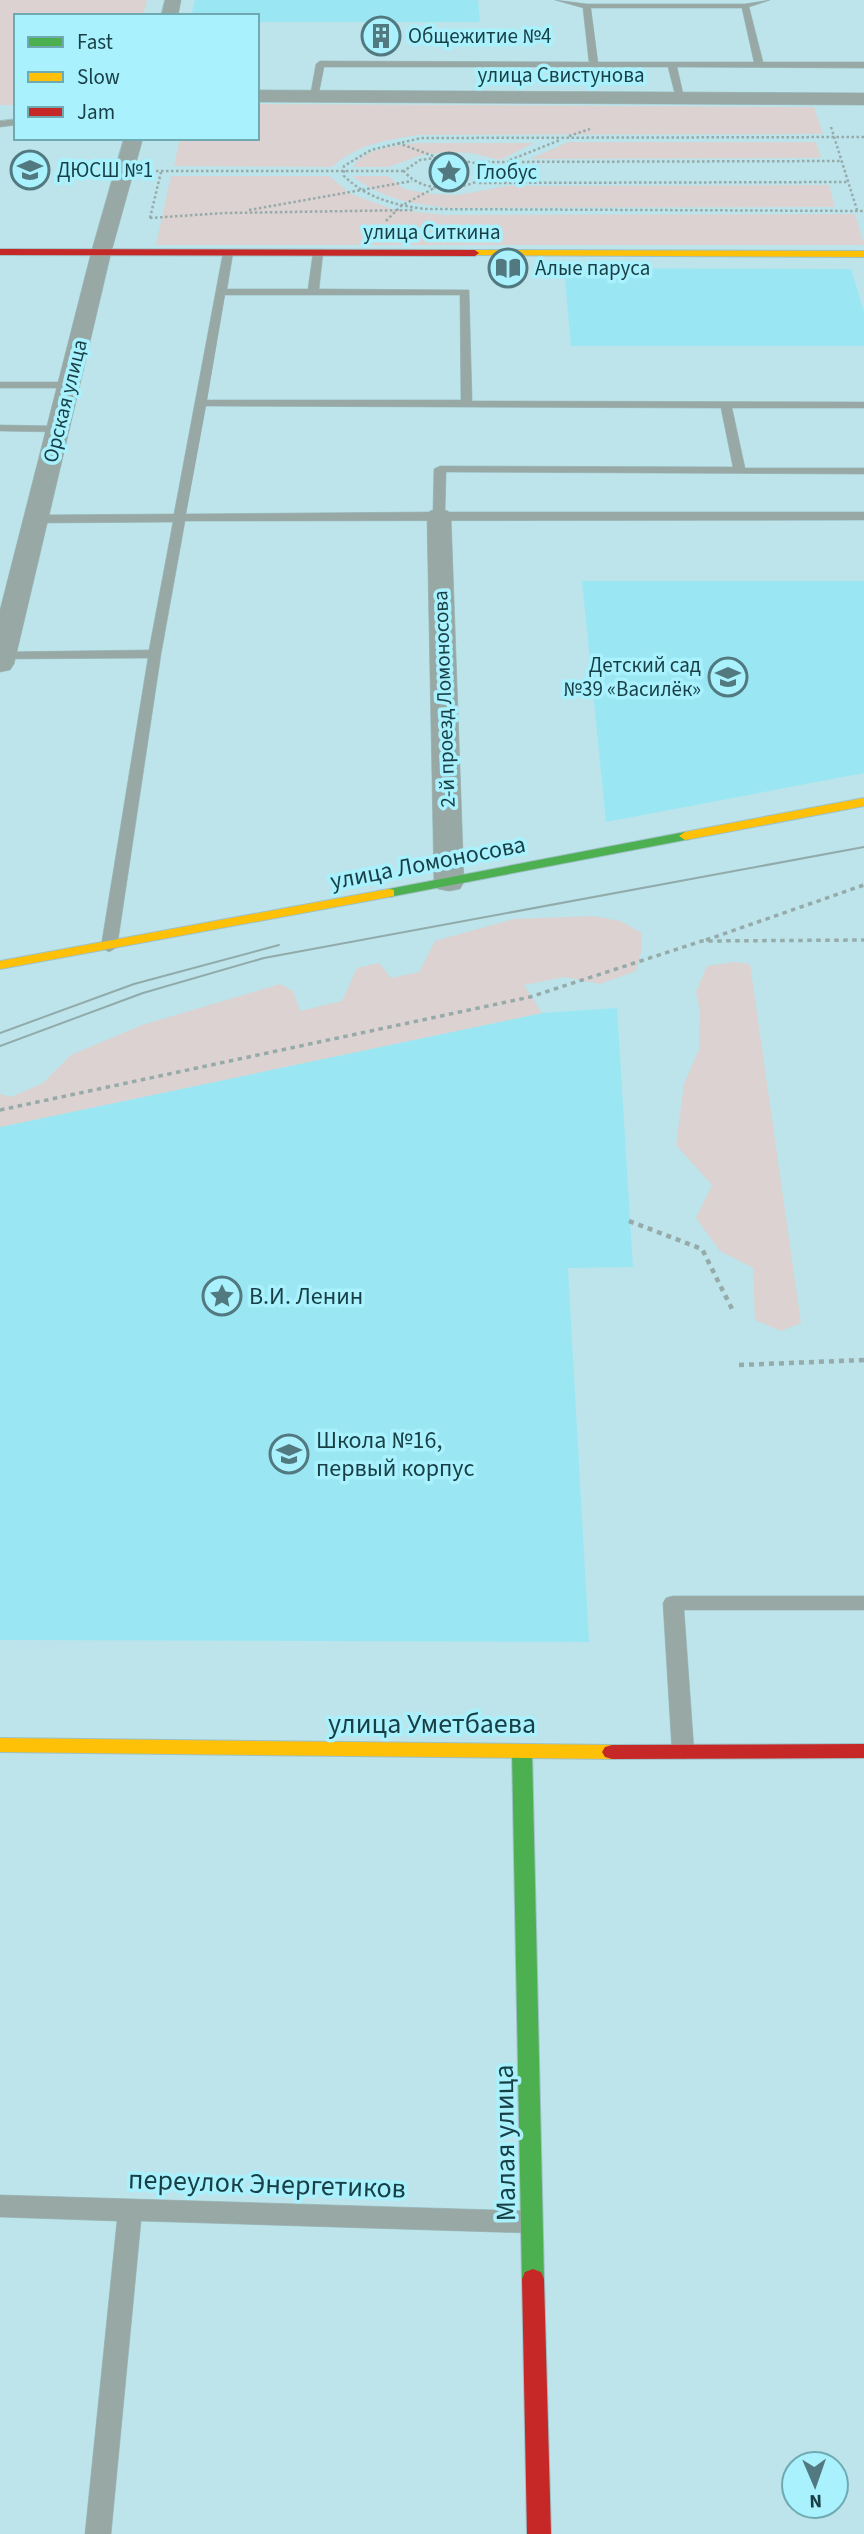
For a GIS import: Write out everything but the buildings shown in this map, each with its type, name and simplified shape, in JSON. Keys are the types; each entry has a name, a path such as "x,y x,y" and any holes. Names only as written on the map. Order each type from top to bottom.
{"street":[{"name":"улица Свистунова","path":"259,96 864,99"},
{"name":"Орская улица","path":"2,652 101,253 133,140"},
{"name":"улица Ситкина","path":"0,252 864,254"},
{"name":"2-й проезд Ломоносова","path":"439,516 449,882"},
{"name":"улица Ломоносова","path":"0,965 109,947 864,802"},
{"name":"улица Уметбаева","path":"0,1745 522,1751 864,1751"},
{"name":"Малая улица","path":"522,1751 539,2534"}],"lane":[{"path":"559,0 587,6 745,6 766,0"},
{"path":"587,6 594,65"},
{"path":"745,6 759,65"},
{"path":"314,97 320,64 864,65"},
{"path":"672,65 680,98"},
{"path":"109,947 155,654 228,253"},
{"path":"313,293 318,253"},
{"path":"222,292 465,292 467,403"},
{"path":"0,385 68,385"},
{"path":"202,403 864,405"},
{"path":"726,405 740,471"},
{"path":"0,428 58,429"},
{"path":"439,516 440,469 864,471"},
{"path":"36,519 864,516"},
{"path":"2,652 155,654"},
{"path":"683,1751 673,1603 864,1603"},
{"name":"переулок Энергетиков","path":"0,2206 533,2222"},
{"path":"98,2534 130,2210"}],"path":[{"path":"834,137 857,209"},
{"path":"454,211 401,206 356,189 344,176 344,166 359,153 421,138 864,137"},
{"path":"397,142 439,158 478,162 842,160"},
{"path":"125,170 404,171 416,162 439,158"},
{"path":"475,183 490,174 490,170 478,162"},
{"path":"162,171 150,218 241,212 397,210 864,211"},
{"path":"404,171 413,181"},
{"path":"241,212 356,189 413,181 437,187 475,183 848,181"},
{"path":"355,253 401,206 437,187"},
{"path":"0,1110 530,997 864,886"},
{"path":"702,941 864,940"},
{"path":"629,1221 702,1249 732,1310"},
{"path":"739,1365 864,1360"}],"shaded area":[{"path":"0,0 147,0 144,14 14,14 14,105 0,105"},
{"path":"195,0 478,0 480,22 259,22 259,14 192,14"},
{"path":"259,104 814,107 823,134 419,135 362,148 332,167 174,166 180,140 259,140"},
{"path":"568,142 816,142 821,158 530,159"},
{"path":"416,143 534,143 500,160 471,153 446,152 422,155 389,167 353,167 372,152"},
{"path":"171,176 329,176 351,194 392,209 444,215 855,214 864,245 156,245"},
{"path":"352,176 388,176 404,189 457,195 508,186 829,185 835,207 454,208 388,196"},
{"path":"564,268 851,269 864,312 864,346 571,346"},
{"name":"Детский сад №39 «Василёк»","path":"582,581 864,581 864,773 606,822"},
{"path":"593,916 621,921 641,933 642,949 636,971 600,984 564,977 524,985 542,1013 0,1127 0,1094 11,1097 43,1083 71,1055 142,1025 280,984 293,991 300,1011 342,1001 357,968 379,963 391,978 419,972 435,941 514,919"},
{"path":"734,962 750,964 801,1323 781,1331 755,1320 753,1268 720,1251 696,1218 712,1185 676,1145 684,1084 699,1049 700,1012 696,992 707,966"},
{"name":"Школа №16, первый корпус","path":"617,1008 633,1267 568,1268 589,1642 0,1640 0,1127 542,1013"}],"tram line":[{"path":"0,1046 143,993 264,958 864,847"},
{"path":"0,1033 134,984 279,945"}],"traffic: fast":[{"path":"389,893 685,836"},
{"path":"522,1751 533,2279"}],"traffic: slow":[{"path":"475,253 864,254"},
{"path":"685,836 864,802"},
{"path":"0,965 389,893"},
{"path":"0,1745 612,1752"}],"traffic: jam":[{"path":"0,252 475,253"},
{"path":"612,1752 864,1751"},
{"path":"533,2279 539,2534"}],"place":[{"name":"Общежитие №4","path":"381,36"},
{"name":"ДЮСШ №1","path":"30,170"},
{"name":"Глобус","path":"449,172"},
{"name":"Алые паруса","path":"508,268"},
{"name":"Детский сад №39 «Василёк»","path":"728,677"},
{"name":"В.И. Ленин","path":"222,1296"},
{"name":"Школа №16, первый корпус","path":"289,1454"}]}
